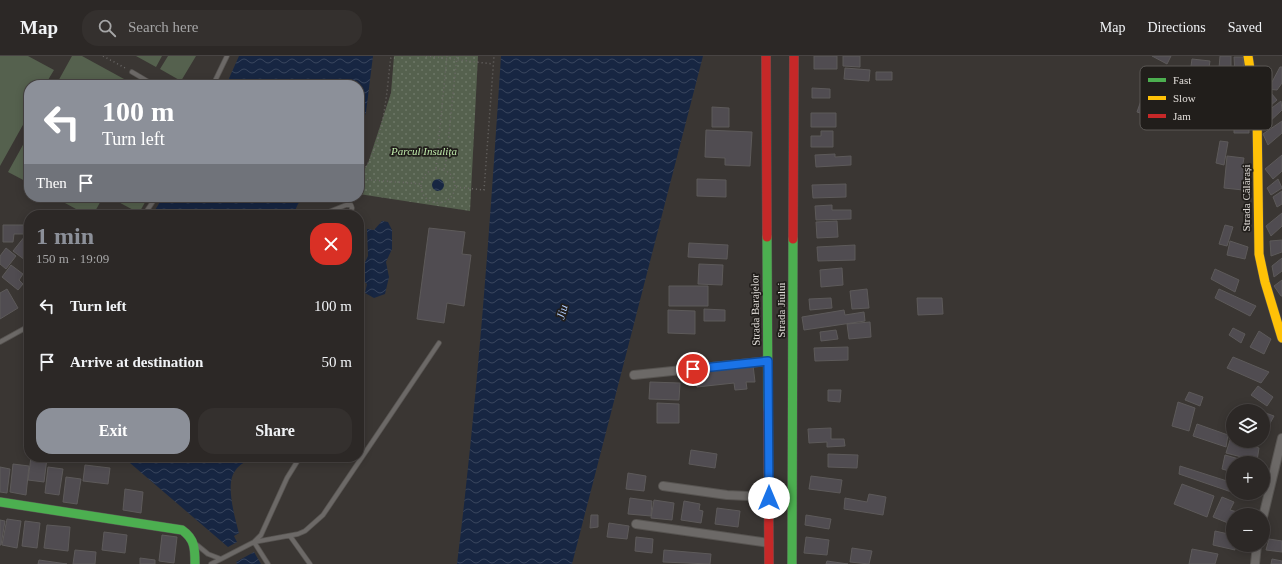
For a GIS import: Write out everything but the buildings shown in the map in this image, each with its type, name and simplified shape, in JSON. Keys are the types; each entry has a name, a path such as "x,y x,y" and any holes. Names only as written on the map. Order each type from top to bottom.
{"street":[{"name":"Strada Barajelor","path":"766,56 769,564"},
{"name":"Strada Jiului","path":"792,564 794,56"},
{"name":"Strada Călărași","path":"1248,56 1250,66"},
{"name":"Strada Călărași","path":"1257,130 1259,254 1265,282 1282,338"},
{"path":"634,375 768,361"},
{"path":"1266,508 1280,458 1282,438"},
{"path":"663,486 727,495 769,498"},
{"path":"0,502 182,530 189,535 194,542 195,564"},
{"path":"636,524 769,543"},
{"path":"1255,564 1256,552"}],"lane":[{"path":"215,80 227,56"},
{"path":"132,72 146,80"},
{"path":"334,210 346,205 351,205 351,210"},
{"path":"0,342 24,329"},
{"path":"364,454 439,343"},
{"path":"254,542 261,534 287,478 297,462"},
{"path":"211,564 254,542 290,536 306,531 323,515 359,462"},
{"path":"290,536 310,564"},
{"path":"194,542 208,554 221,559"},
{"path":"254,542 268,564"}],"path":[{"path":"102,56 132,72"},
{"path":"364,170 368,163 379,131 391,56"},
{"path":"426,56 446,57 457,60 494,64"},
{"path":"444,169 458,56"},
{"path":"456,188 484,190 494,56"},
{"path":"436,168 446,57"},
{"path":"436,168 444,169 453,176 456,188 450,198 440,203 434,203 424,196 420,184 424,175 428,171 436,168"},
{"path":"364,178 420,184"}],"green space":[{"path":"0,56 28,56 54,70 48,80 24,80 24,123 0,166"},
{"path":"72,56 82,56 126,80 59,80"},
{"path":"136,56 162,56 156,67"},
{"path":"168,56 196,56 182,80 160,69"},
{"name":"Parcul Insulița","path":"394,56 478,56 470,211 364,195 364,170 368,163 391,93"},
{"path":"24,143 24,180 8,172"},
{"path":"63,202 100,202 96,210 78,210"},
{"path":"118,202 145,202 141,210 133,210"}],"water":[{"path":"239,56 373,56 364,119 364,80 228,80"},
{"name":"Jiu","path":"501,56 703,56 572,564 457,564 483,310"},
{"path":"436,179 440,179 444,185 440,191 436,191 432,187 432,183"},
{"path":"160,202 300,202 295,210 155,210"},
{"path":"382,221 388,222 392,230 392,249 386,262 389,277 385,294 374,298 365,293 367,284 364,281 364,264 368,256 367,229 374,230"},
{"path":"129,462 244,462 235,471 232,477 232,501 239,533 234,536 237,542 228,547"},
{"path":"254,552 261,564 237,564 236,562"}],"traffic: fast":[{"path":"767,237 768,410"},
{"path":"792,564 793,239"},
{"path":"0,502 182,530 190,537 192,541 195,554 195,564"}],"traffic: slow":[{"path":"1248,56 1250,66"},
{"path":"1257,130 1259,254 1265,282 1282,338"}],"traffic: jam":[{"path":"766,56 767,237"},
{"path":"793,239 794,56"},
{"path":"768,410 769,564"}],"route":[{"path":"693,369 768,361 769,498"}]}
